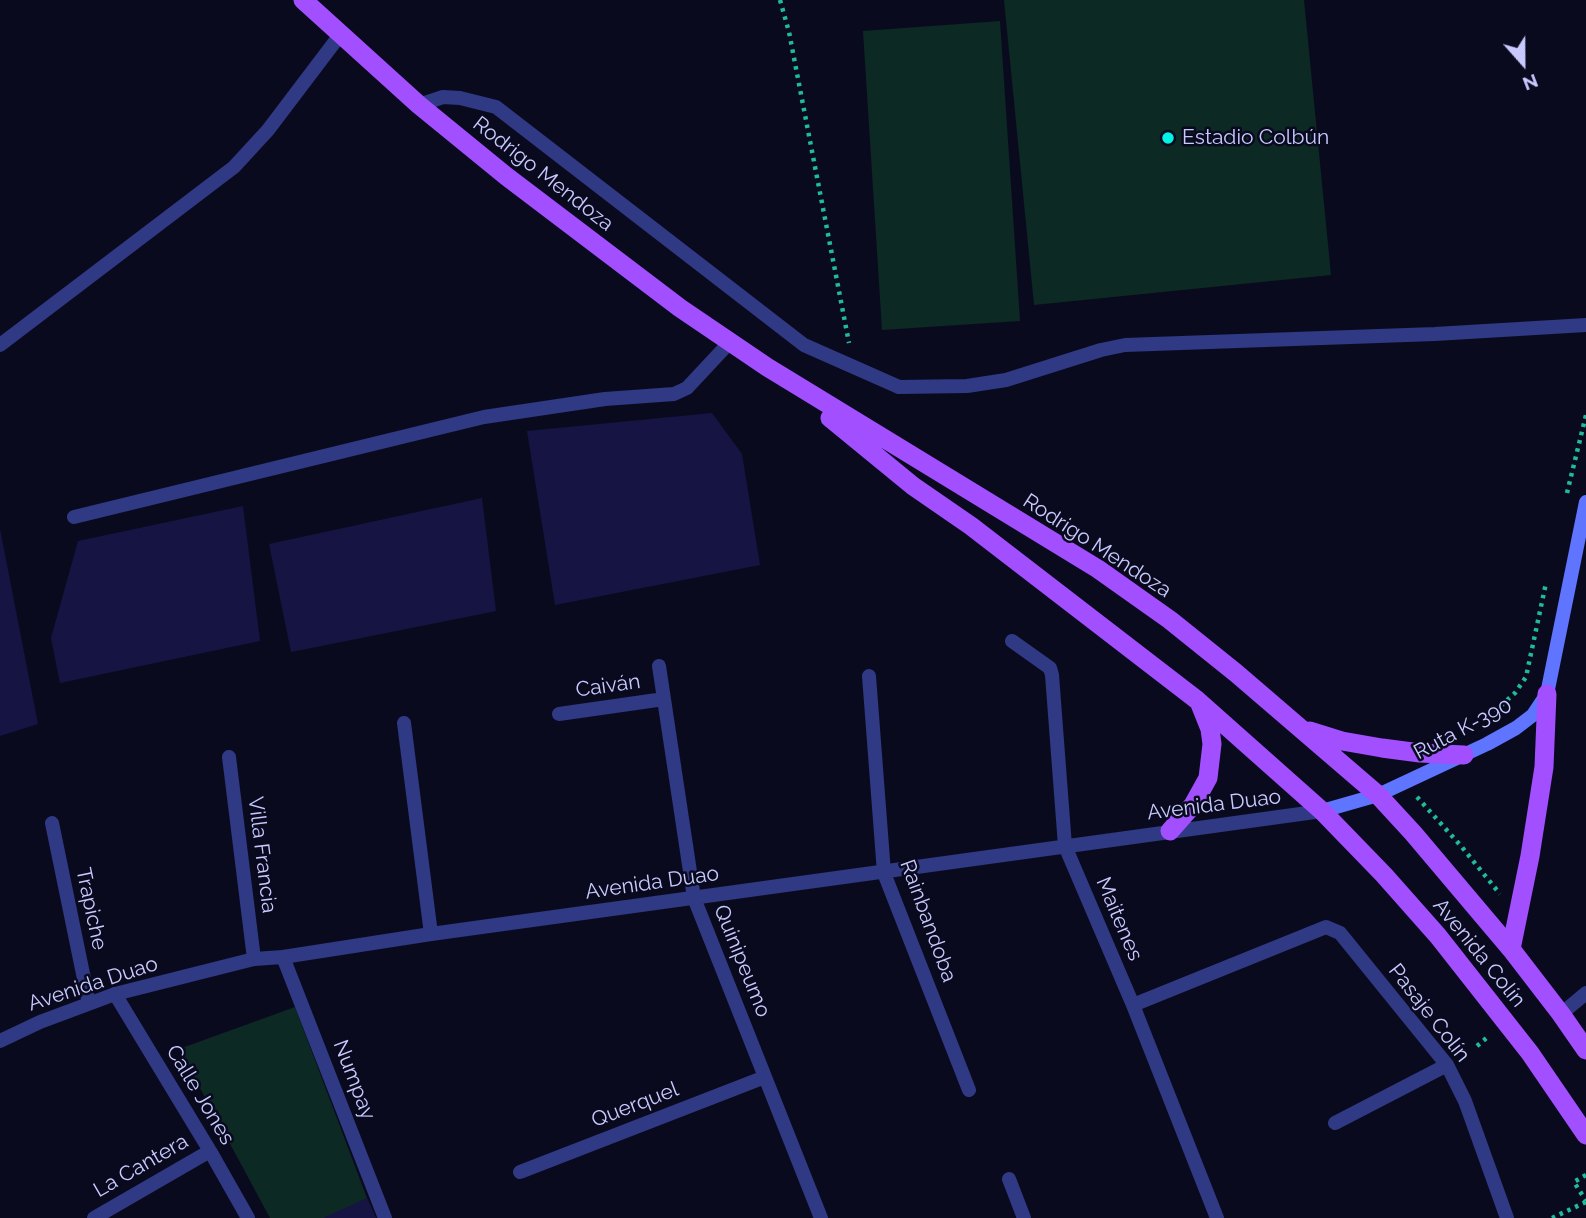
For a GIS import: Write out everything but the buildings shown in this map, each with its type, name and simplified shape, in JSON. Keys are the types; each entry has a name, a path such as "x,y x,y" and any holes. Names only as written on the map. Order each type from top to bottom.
{"main road":[{"name":"Rodrigo Mendoza","path":"303,0 419,104 595,245 767,367 1098,569 1170,620 1302,728 1378,795"},
{"name":"Rodrigo Mendoza","path":"767,367 913,486 971,526 1197,700 1322,811"},
{"name":"Ruta K-390","path":"1322,811 1378,795 1464,755 1525,722 1541,705 1547,694 1586,502"},
{"path":"1511,949 1530,856 1544,767 1547,694"},
{"path":"1170,831 1202,792 1210,769 1210,729 1197,700"},
{"path":"1302,728 1342,741 1382,748 1464,755"},
{"name":"Avenida Colín","path":"1378,795 1451,876 1511,949 1586,1051"},
{"name":"Avenida Colín","path":"1322,811 1438,936 1530,1053 1586,1135"}],"street":[{"path":"0,345 234,167 268,130 340,35"},
{"path":"419,104 440,98 452,98 496,107 804,345 898,387 967,386 1006,380 1125,345 1435,334 1586,325"},
{"path":"74,517 484,417 605,399 674,394 687,388 730,342"},
{"name":"Maitenes","path":"1012,640 1044,662 1052,676 1065,846 1133,1005 1217,1218"},
{"name":"Quinipeumo","path":"659,666 694,898 821,1218"},
{"name":"Rainbandoba","path":"869,676 884,873 969,1090"},
{"name":"Caiván","path":"559,714 664,699"},
{"path":"404,723 431,934"},
{"name":"Villa Francia","path":"229,757 254,958"},
{"name":"Avenida Duao","path":"0,1041 40,1021 115,994 254,958 283,957 431,934 1322,811"},
{"name":"Trapiche","path":"52,823 89,1003"},
{"name":"Pasaje Colín","path":"1133,1005 1326,927 1340,933 1447,1065 1465,1101 1507,1218"},
{"name":"Numpay","path":"283,957 385,1218"},
{"path":"1561,1014 1586,993"},
{"name":"Calle Jones","path":"115,994 248,1218"},
{"path":"1335,1123 1447,1065"},
{"name":"Querquel","path":"520,1172 765,1077"},
{"name":"La Cantera","path":"94,1218 210,1151"},
{"path":"1009,1179 1024,1218"}],"path":[{"path":"780,0 789,32 846,337 863,373"},
{"path":"1564,503 1586,415"},
{"path":"1486,719 1516,693 1526,677 1547,577"},
{"path":"1552,1218 1586,1201 1574,1182 1586,1175"}],"green space":[{"name":"Estadio Colbún","path":"1004,0 1304,0 1331,275 1034,305"},
{"path":"1000,21 1020,321 882,330 863,31"},
{"path":"295,1007 376,1218 270,1218 179,1049"}],"place":[{"name":"Estadio Colbún","path":"1168,138"}]}
